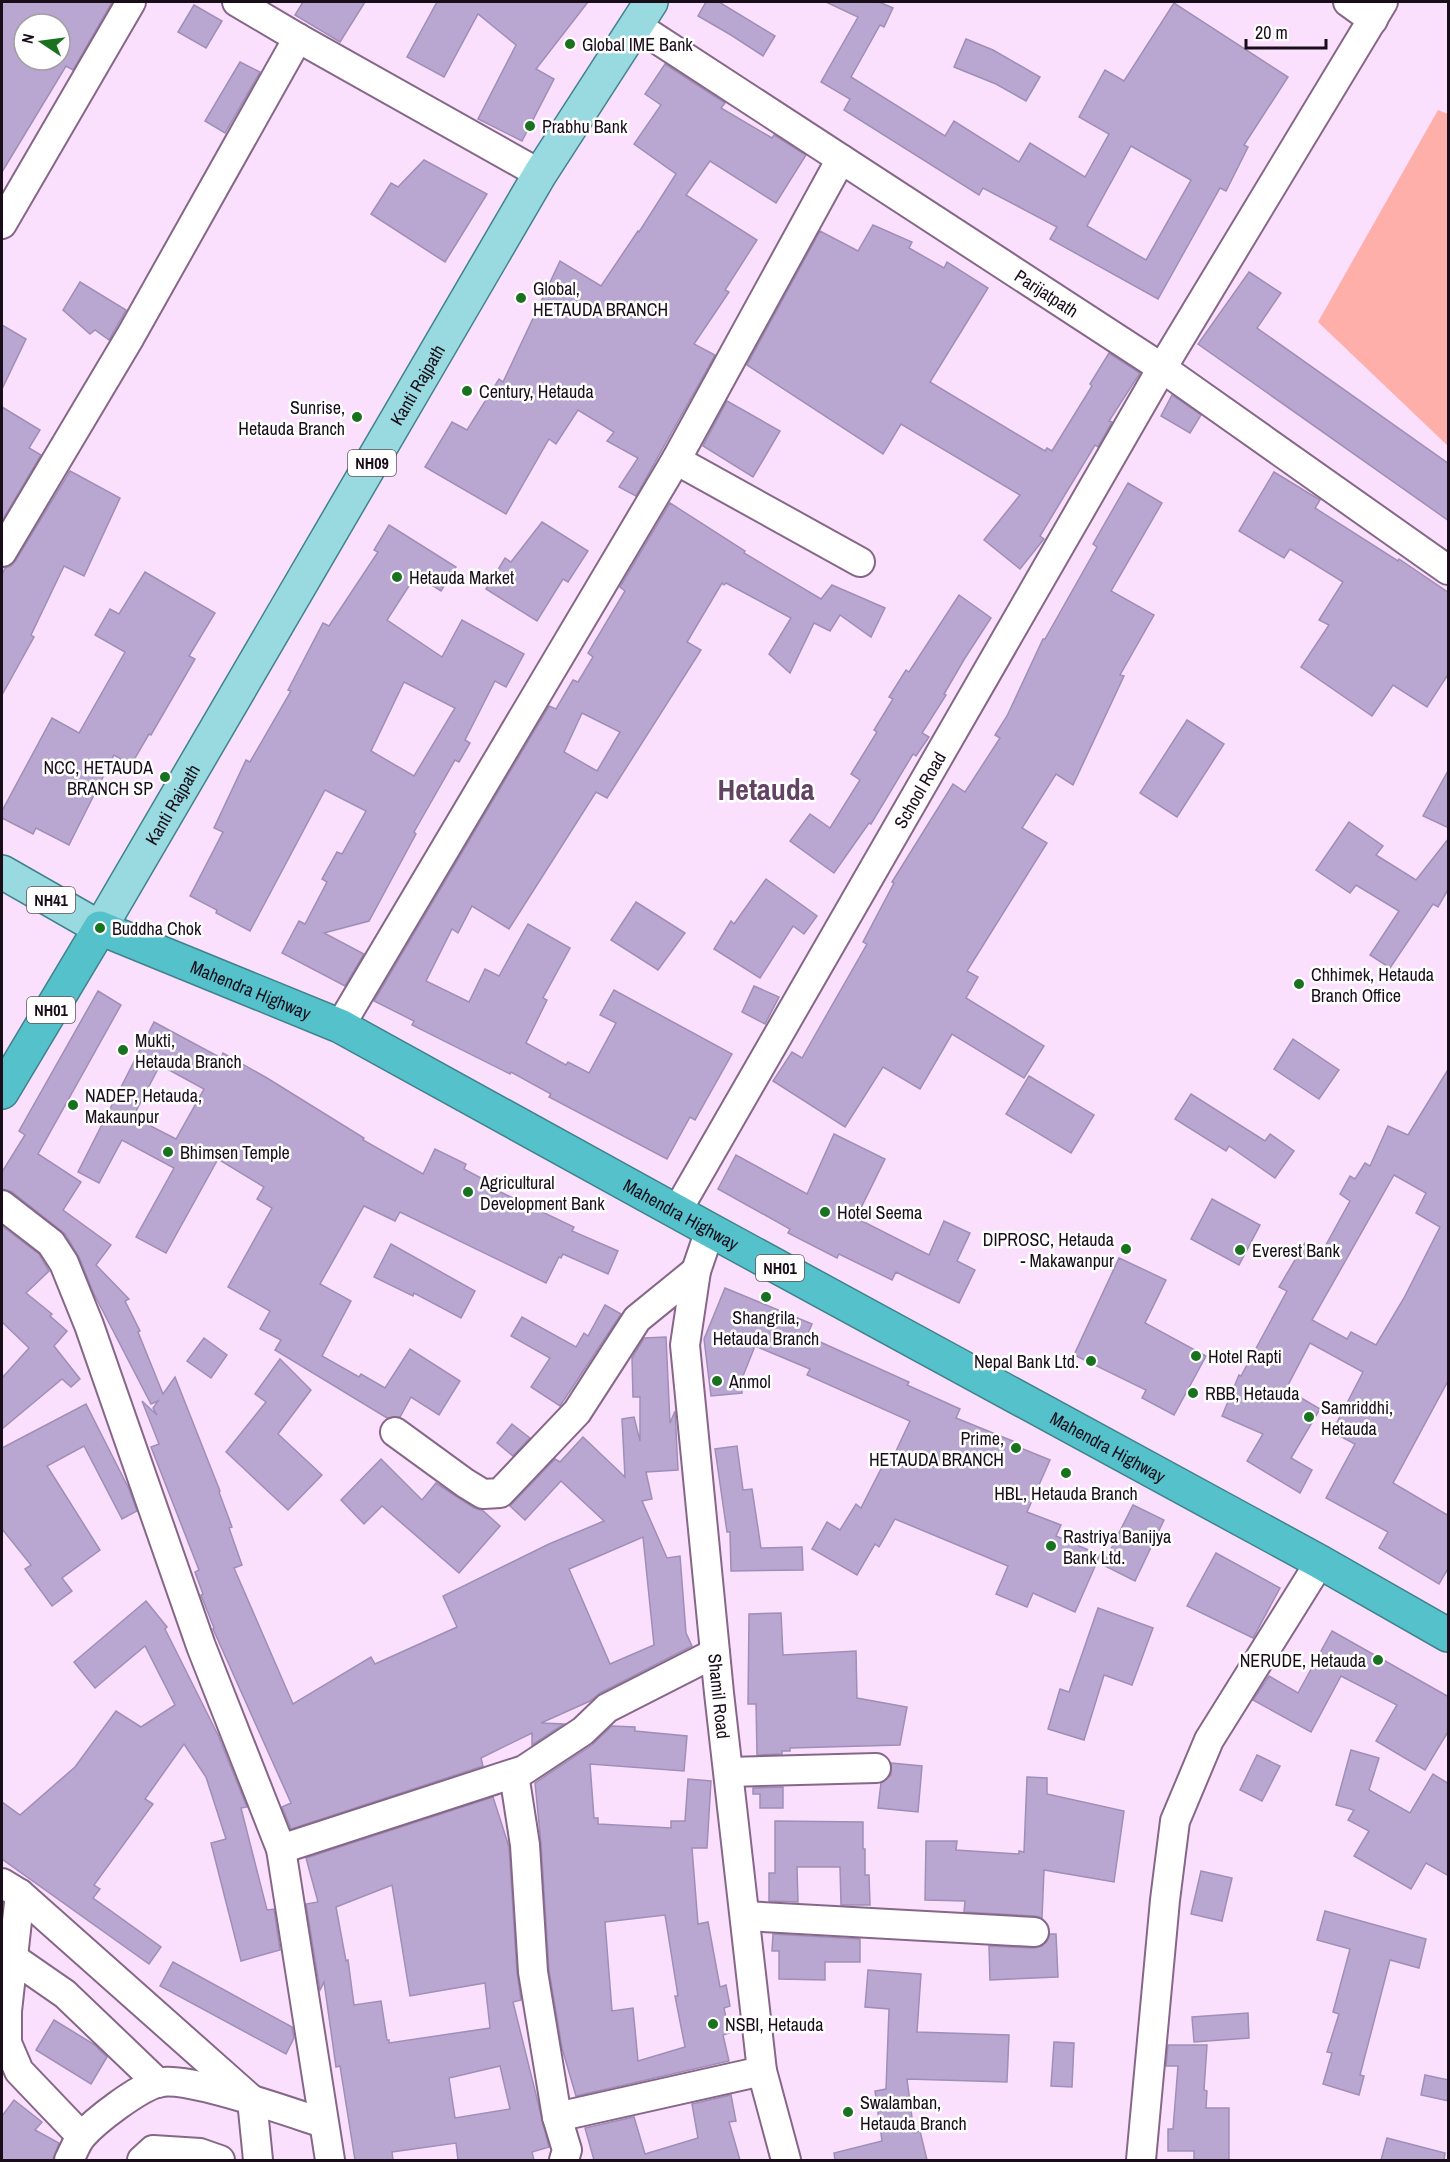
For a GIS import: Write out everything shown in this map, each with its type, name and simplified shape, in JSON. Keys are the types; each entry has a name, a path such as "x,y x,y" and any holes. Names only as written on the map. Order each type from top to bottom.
{"highway":[{"name":"Mahendra Highway","path":"100,928 340,1026 1320,1562 1449,1635"},
{"name":"NH01","path":"2,1092 100,928"}],"main road":[{"name":"Kanti Rajpath","path":"100,928 540,174 644,14"},
{"name":"NH41","path":"2,872 100,928"}],"street":[{"path":"2,224 131,2"},
{"path":"237,2 540,174"},
{"path":"1348,2 1378,10"},
{"name":"School Road","path":"677,1211 1162,368 1378,10"},
{"name":"Parijatpath","path":"644,14 841,159 1162,368 1449,570"},
{"path":"2,552 130,337 298,38"},
{"path":"340,1026 676,460 841,159"},
{"path":"676,460 861,562"},
{"path":"2,1205 51,1243 64,1263 201,1646 281,1849 330,2160"},
{"name":"Shamil Road","path":"710,1230 696,1271 685,1345 715,1653 762,2071 786,2160"},
{"path":"395,1432 483,1494 500,1493 577,1412 637,1319 696,1271"},
{"path":"1141,2160 1165,1900 1175,1821 1209,1740 1320,1562"},
{"path":"281,1849 524,1770 583,1731 607,1708 715,1653"},
{"path":"729,1773 876,1768"},
{"path":"514,1774 525,1845 533,1972 556,2117 567,2150 564,2160"},
{"path":"11,1889 13,1958 7,2011 7,2043 19,2072 75,2148 121,2103 158,2082 177,2081 252,2100 323,2123"},
{"path":"11,1889 252,2100 258,2160"},
{"path":"745,1916 1034,1932"},
{"path":"13,1958 65,1994 158,2082"},
{"path":"556,2117 762,2071"},
{"path":"142,2160 153,2150 200,2153 220,2160"}],"shaded area":[{"path":"1438,110 1448,114 1448,446 1318,322"}],"building":[{"path":"2,2 112,2 73,70 72,12 12,12 12,72 62,72 2,172"},
{"path":"303,2 365,2 340,42 295,15"},
{"path":"437,2 588,2 536,69 554,79 522,141 478,119 516,45 478,14 444,77 407,57"},
{"path":"706,2 719,2 775,36 763,56 698,16"},
{"path":"826,2 879,2 893,8 884,27 880,25 851,77 945,136 954,121 1019,162 1030,143 1085,177 1109,134 1079,117 1105,70 1124,81 1174,3 1288,77 1244,145 1248,147 1226,191 1220,188 1158,299 1050,239 1057,227 983,188 979,195 844,110 850,99 821,82 858,17","holes":["1131,146 1191,180 1146,260 1087,226"]},
{"path":"194,5 222,21 206,48 178,32"},
{"path":"966,39 993,50 1040,77 1026,101 996,84 954,67"},
{"path":"240,62 260,72 225,133 205,121"},
{"path":"665,64 725,103 721,108 772,138 774,135 806,155 776,203 710,161 686,195 757,240 725,290 729,292 694,344 715,355 636,496 619,487 638,458 607,441 614,432 578,410 556,444 549,439 506,514 425,467 452,422 467,430 499,379 503,382 560,261 601,286 676,174 634,144 661,105 645,94"},
{"path":"424,160 487,194 445,262 371,214 391,183 398,187"},
{"path":"873,225 912,242 909,248 944,268 947,262 988,288 930,382 1045,451 1047,448 1052,451 1092,386 1090,384 1109,353 1140,373 1109,421 1112,422 1098,447 1095,445 1040,536 1044,539 1020,569 984,540 1020,495 901,424 883,454 747,365 820,231 858,251"},
{"path":"1249,272 1281,293 1257,328 1449,464 1449,521 1198,344"},
{"path":"80,282 126,310 109,340 95,330 90,334 63,310"},
{"path":"2,325 26,339 2,389"},
{"path":"1172,395 1201,415 1190,433 1161,416"},
{"path":"727,401 780,431 753,477 703,446"},
{"path":"2,407 40,430 29,448 41,455 2,521"},
{"path":"70,471 120,498 84,576 64,566 31,635 34,637 2,695 2,575 5,568 11,566 16,560"},
{"path":"1274,472 1320,500 1315,508 1398,561 1399,559 1449,593 1449,673 1427,707 1393,685 1372,716 1301,667 1329,625 1319,620 1343,582 1290,549 1284,558 1239,531"},
{"path":"1128,483 1162,503 1111,591 1154,615 1120,675 1124,676 1073,785 1056,774 1022,828 1047,843 967,971 978,977 966,998 1044,1046 1024,1078 952,1034 920,1089 883,1067 845,1127 773,1081 792,1052 802,1058 867,944 863,942 894,883 892,882 953,784 965,792 1000,738 995,735 1007,716 1043,639 1097,547 1093,544"},
{"path":"670,503 745,551 744,553 821,599 832,585 885,608 871,637 840,615 830,631 814,623 790,673 769,654 791,618 726,583 724,585 722,583 687,642 701,650 607,798 596,792 509,929 472,906 458,933 452,929 426,981 469,1002 485,969 499,976 528,924 570,948 543,998 547,1000 526,1043 566,1065 568,1062 589,1073 616,1023 600,1015 614,990 732,1054 695,1120 690,1117 667,1159 549,1097 551,1094 511,1072 510,1074 412,1025 414,1021 374,1001 549,706 556,709 573,680 578,682 593,657 588,653 625,591 620,587","holes":["582,713 620,732 597,771 564,752"]},
{"path":"542,522 588,551 568,582 563,579 537,621 486,589 505,558 511,562"},
{"path":"389,525 456,567 441,591 416,575 387,620 442,657 462,620 524,654 506,687 495,681 465,740 470,743 459,762 455,760 414,832 416,834 369,921 324,933 364,954 345,986 282,953 299,921 305,924 327,882 322,879 337,852 342,854 366,811 325,790 250,931 190,896 223,832 214,828 246,760 250,762 291,691 288,690 323,623 329,626 378,552 374,550","holes":["404,682 455,708 414,776 371,751"]},
{"path":"145,572 215,613 189,656 195,659 151,735 149,734 131,765 114,755 69,845 36,828 33,834 2,818 2,811 52,718 79,733 125,652 95,635 110,609 119,614"},
{"path":"959,595 991,618 922,733 929,737 916,756 913,754 871,824 869,823 834,873 790,841 810,814 830,828 860,780 851,774 877,732 874,730 893,699 889,697 906,670 909,672"},
{"path":"1187,720 1224,744 1177,817 1140,793"},
{"path":"1449,769 1449,828 1423,816"},
{"path":"1349,822 1383,846 1376,855 1416,880 1449,838 1449,888 1438,907 1433,904 1390,968 1370,955 1399,911 1356,885 1350,893 1316,870"},
{"path":"766,879 817,916 804,934 793,926 760,978 714,949 731,921 734,924"},
{"path":"636,902 685,933 658,970 611,940"},
{"path":"754,986 779,997 765,1024 742,1012"},
{"path":"98,991 121,1005 38,1154 81,1182 63,1210 111,1245 96,1265 129,1299 125,1301 140,1331 138,1332 163,1394 175,1377 232,1527 229,1528 242,1565 234,1568 293,1704 371,1657 375,1664 457,1627 443,1596 549,1544 604,1521 561,1481 525,1520 510,1506 555,1459 560,1462 583,1437 625,1477 622,1419 634,1417 640,1441 640,1397 633,1397 632,1358 644,1338 666,1337 670,1423 675,1411 678,1470 646,1472 652,1499 642,1501 667,1558 680,1556 686,1633 692,1646 600,1693 590,1701 541,1723 564,1724 532,1745 532,1733 481,1758 483,1766 291,1829 282,1807 291,1803 213,1629 195,1572 199,1570 151,1447 159,1444 142,1401 157,1415 153,1408 158,1401 151,1404 93,1292 79,1257 65,1234 12,1192 2,1189 2,1172 25,1135 19,1131","holes":["643,1537 654,1645 610,1664 569,1569"]},
{"path":"154,1022 221,1058 223,1053 364,1138 363,1140 423,1174 435,1149 466,1164 464,1169 494,1185 492,1188 574,1227 572,1231 618,1251 608,1274 563,1254 561,1258 559,1257 546,1283 400,1212 395,1221 364,1206 320,1284 351,1301 322,1356 359,1377 361,1374 385,1388 410,1349 460,1381 439,1415 411,1397 400,1417 387,1418 275,1350 281,1340 260,1329 270,1311 228,1287 272,1208 257,1199 264,1187 218,1159 166,1253 136,1237 174,1168 122,1140 99,1183 78,1172","holes":["160,1065 204,1089 176,1139 133,1117"]},
{"path":"1293,1039 1339,1070 1319,1099 1274,1069"},
{"path":"1449,1068 1449,1379 1393,1483 1449,1516 1449,1567 1439,1584 1379,1548 1388,1532 1326,1498 1355,1444 1332,1432 1363,1372 1310,1343 1286,1389 1320,1409 1291,1458 1312,1470 1300,1493 1247,1461 1263,1434 1222,1416 1239,1375 1241,1376 1287,1291 1279,1287 1305,1243 1322,1252 1350,1201 1340,1194 1350,1176 1355,1179 1365,1163 1370,1166 1388,1126 1408,1135","holes":["1394,1175 1426,1193 1416,1213 1440,1227 1404,1298 1376,1345 1351,1332 1347,1339 1312,1320"]},
{"path":"1029,1076 1094,1115 1071,1153 1006,1114"},
{"path":"1191,1094 1265,1141 1270,1134 1294,1151 1275,1178 1229,1146 1226,1151 1175,1119"},
{"path":"834,1134 885,1159 856,1218 929,1255 944,1221 970,1233 957,1261 975,1270 959,1303 896,1272 892,1280 839,1254 837,1258 788,1233 790,1229 718,1189 736,1155 807,1194"},
{"path":"1212,1199 1260,1225 1239,1265 1191,1239"},
{"path":"2,1226 39,1254 49,1271 26,1293 52,1314 50,1316 67,1331 54,1346 80,1379 71,1387 62,1379 2,1429 2,1378 29,1348 2,1322"},
{"path":"391,1244 475,1291 461,1318 414,1293 413,1296 374,1277"},
{"path":"1119,1258 1166,1280 1145,1323 1206,1356 1174,1415 1142,1398 1146,1390 1074,1355"},
{"path":"725,1288 812,1324 807,1336 909,1382 907,1385 960,1409 956,1418 1013,1441 1011,1444 1050,1460 1027,1512 1061,1525 1056,1536 1100,1555 1075,1612 1033,1593 1027,1607 996,1594 1008,1566 895,1519 879,1547 875,1544 857,1575 812,1549 827,1522 840,1530 856,1504 861,1508 884,1463 889,1466 910,1421 807,1375 810,1369 755,1346 741,1381 742,1393 711,1396 704,1339"},
{"path":"605,1305 621,1314 560,1406 531,1387 550,1358 511,1336 522,1317 576,1347 584,1333 588,1336"},
{"path":"204,1338 227,1355 211,1378 187,1361"},
{"path":"280,1359 311,1390 278,1434 322,1475 288,1510 226,1452 266,1402 255,1394"},
{"path":"86,1404 129,1489 137,1511 122,1519 84,1446 47,1466 100,1550 62,1578 72,1591 52,1606 25,1569 31,1565 2,1529 2,1448"},
{"path":"512,1424 530,1438 513,1456 497,1443"},
{"path":"737,1446 743,1490 752,1489 761,1548 802,1547 803,1570 731,1571 730,1532 727,1532 715,1449"},
{"path":"381,1459 422,1500 436,1483 474,1508 482,1510 500,1526 459,1573 382,1506 364,1524 341,1500"},
{"path":"1133,1505 1164,1520 1135,1581 1103,1565"},
{"path":"1216,1553 1280,1588 1253,1638 1187,1606"},
{"path":"146,1601 167,1627 165,1629 218,1735 247,1807 241,1808 267,1910 274,1909 280,1950 241,1961 211,1843 226,1839 206,1777 184,1744 145,1799 153,1804 94,1885 100,1889 93,1898 161,1947 149,1964 2,1859 2,1802 20,1815 75,1767 116,1711 141,1727 175,1705 145,1646 95,1688 74,1662"},
{"path":"1098,1608 1153,1628 1132,1685 1104,1675 1084,1740 1048,1729 1060,1689 1069,1692"},
{"path":"781,1613 783,1655 856,1651 857,1698 907,1707 900,1745 790,1748 790,1751 782,1751 782,1754 757,1755 756,1704 748,1704 749,1614"},
{"path":"1332,1631 1449,1697 1449,1730 1425,1770 1376,1741 1397,1705 1341,1676 1311,1732 1253,1700 1269,1676 1298,1693"},
{"path":"612,1726 635,1727 635,1731 687,1736 684,1771 590,1764 594,1818 598,1818 598,1824 671,1828 671,1821 685,1821 688,1779 711,1781 707,1848 692,1848 698,1924 708,1922 720,1987 726,1985 730,2006 724,2008 729,2033 723,2035 729,2061 576,2096 562,2048 549,1970 535,1783 592,1745","holes":["665,1915 678,1996 675,1996 685,2047 638,2061 633,2008 612,2011 605,1922"]},
{"path":"1351,1750 1379,1758 1369,1790 1410,1813 1433,1774 1449,1784 1449,1876 1426,1863 1411,1889 1354,1856 1369,1831 1348,1820 1354,1810 1336,1805"},
{"path":"1257,1755 1280,1766 1262,1801 1240,1790"},
{"path":"891,1763 922,1766 918,1812 878,1808 881,1783 891,1775"},
{"path":"1027,1777 1047,1778 1047,1794 1124,1811 1114,1882 1044,1870 1042,1918 964,1912 965,1901 925,1900 926,1841 957,1841 956,1850 1019,1854 1019,1851 1024,1852"},
{"path":"783,1787 783,1808 760,1808 760,1794 753,1794 753,1788"},
{"path":"493,1797 509,1847 517,1973 521,2000 513,2002 549,2147 532,2152 534,2160 458,2160 456,2143 392,2152 393,2160 355,2160 340,2066 336,2067 324,1982 320,1990 306,1904 318,1902 306,1858","holes":["392,1885 410,1996 485,1983 490,2028 389,2043 381,2001 354,2005 348,1960 346,1961 336,1907","500,2066 510,2109 455,2118 449,2078"]},
{"path":"775,1821 863,1822 865,1875 869,1875 870,1905 841,1905 840,1867 797,1867 798,1902 769,1901 769,1873 775,1873"},
{"path":"1201,1871 1232,1878 1222,1921 1191,1914"},
{"path":"1325,1911 1426,1939 1419,1968 1390,1960 1360,2075 1364,2076 1359,2095 1323,2084 1332,2053 1327,2052 1339,2014 1333,2012 1350,1949 1317,1940"},
{"path":"773,1934 860,1939 860,1962 825,1962 825,1980 779,1979 779,1951 772,1951"},
{"path":"1050,1934 1056,1934 1058,1977 990,1980 989,1946 1034,1948 1042,1946"},
{"path":"173,1962 292,2027 294,2038 286,2054 160,1986"},
{"path":"868,1970 921,1974 917,2032 1009,2035 1007,2082 907,2079 914,2133 920,2131 927,2160 835,2160 834,2153 882,2141 875,2091 886,2089 889,2009 865,2007"},
{"path":"1248,2013 1249,2038 1194,2042 1192,2017"},
{"path":"54,2020 95,2045 107,2057 91,2084 36,2050"},
{"path":"1054,2042 1074,2043 1072,2087 1051,2086"},
{"path":"1168,2045 1207,2045 1204,2090 1207,2091 1206,2108 1229,2108 1229,2160 1194,2160 1194,2151 1168,2151 1168,2129 1173,2129 1178,2066 1166,2066"},
{"path":"1425,2075 1449,2080 1449,2101 1421,2095"},
{"path":"731,2095 736,2121 729,2122 740,2160 594,2160 585,2128 634,2117 645,2154 698,2138 692,2104"},
{"path":"14,2100 42,2122 35,2130 59,2143 53,2160 2,2160 2,2116"},
{"path":"1387,2138 1445,2153 1444,2160 1381,2160"}],"place":[{"name":"Global IME Bank","path":"570,44"},
{"name":"Prabhu Bank","path":"530,126"},
{"name":"Global, HETAUDA BRANCH","path":"521,298"},
{"name":"Century, Hetauda","path":"467,391"},
{"name":"Sunrise, Hetauda Branch","path":"357,417"},
{"name":"Hetauda Market","path":"397,577"},
{"name":"NCC, HETAUDA BRANCH SP","path":"165,777"},
{"name":"Buddha Chok","path":"100,928"},
{"name":"Chhimek, Hetauda Branch Office","path":"1299,984"},
{"name":"Mukti, Hetauda Branch","path":"123,1050"},
{"name":"NADEP, Hetauda, Makaunpur","path":"73,1105"},
{"name":"Bhimsen Temple","path":"168,1152"},
{"name":"Agricultural Development Bank","path":"468,1192"},
{"name":"Hotel Seema","path":"825,1212"},
{"name":"DIPROSC, Hetauda - Makawanpur","path":"1126,1249"},
{"name":"Everest Bank","path":"1240,1250"},
{"name":"Shangrila, Hetauda Branch","path":"766,1297"},
{"name":"Hotel Rapti","path":"1196,1356"},
{"name":"Nepal Bank Ltd.","path":"1091,1361"},
{"name":"Anmol","path":"717,1381"},
{"name":"RBB, Hetauda","path":"1193,1393"},
{"name":"Samriddhi, Hetauda","path":"1309,1417"},
{"name":"Prime, HETAUDA BRANCH","path":"1016,1448"},
{"name":"HBL, Hetauda Branch","path":"1066,1473"},
{"name":"Rastriya Banijya Bank Ltd.","path":"1051,1546"},
{"name":"NERUDE, Hetauda","path":"1378,1660"},
{"name":"NSBI, Hetauda","path":"713,2024"},
{"name":"Swalamban, Hetauda Branch","path":"848,2112"}],"district":[{"name":"Hetauda","path":"766,789"}]}
